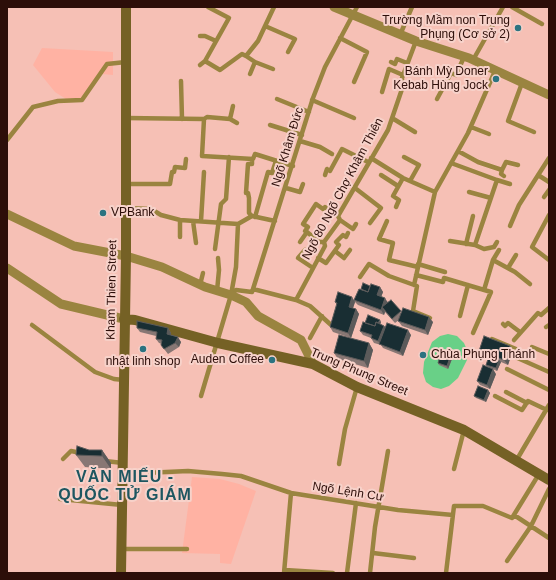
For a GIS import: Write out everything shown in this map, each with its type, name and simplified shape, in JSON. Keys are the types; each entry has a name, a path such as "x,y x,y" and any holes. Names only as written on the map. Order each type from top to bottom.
{"main road":[{"name":"Kham Thien Street","path":"121,573 126,256 126,7"},
{"name":"Trung Phung Street","path":"124,319 135,320 218,342 313,364 356,387 464,430 549,480"}],"street":[{"path":"334,7 354,11 400,35 469,58 549,95"},
{"path":"7,214 74,246 126,256 162,267 200,285 231,295 246,302 258,316 301,340 313,364"},
{"path":"7,268 61,304 124,319"}],"lane":[{"path":"200,65 205,60 229,18 208,7"},
{"path":"246,56 258,41 274,7"},
{"path":"400,35 412,7"},
{"path":"437,99 451,73 456,76 503,7"},
{"path":"512,7 542,24"},
{"name":"Ngõ Khâm Đức","path":"253,289 293,166 312,100 325,67 354,11"},
{"path":"265,26 295,39 288,52"},
{"path":"200,36 205,36 216,41"},
{"path":"340,38 367,52 354,82"},
{"name":"Ngõ 80 Ngõ Chợ Khâm Thiên","path":"296,300 325,246 324,242 388,130 402,89 403,75 416,41"},
{"path":"205,60 220,70 242,54 255,62 273,69"},
{"path":"391,62 395,64 397,59 407,63"},
{"path":"7,140 33,107 58,101 82,100 107,64 126,62"},
{"path":"250,74 255,62"},
{"path":"382,92 389,69 403,75"},
{"path":"414,285 435,192 471,127 495,71"},
{"path":"181,81 182,119"},
{"path":"522,83 508,121 534,132"},
{"path":"277,99 309,112"},
{"path":"312,100 354,118"},
{"path":"230,119 233,106"},
{"path":"126,118 204,119 207,117 230,119 237,123"},
{"path":"392,118 415,132"},
{"path":"204,119 202,156 252,159"},
{"path":"270,125 302,135"},
{"path":"471,127 489,134"},
{"path":"300,141 320,147 332,154"},
{"path":"325,175 327,169 330,170 342,149 370,160 403,178 435,192"},
{"path":"458,151 503,173 506,162 518,165"},
{"path":"275,221 254,216 249,213 249,198 246,192 248,164 252,164 252,159 255,154 293,166"},
{"path":"215,249 221,204 226,199 229,157"},
{"path":"404,157 419,165 410,181"},
{"path":"510,226 519,205 549,158"},
{"path":"126,184 170,184 172,172 174,172 175,167 185,168 186,159"},
{"path":"126,208 151,209 157,213 180,220 238,224 254,216 268,172 272,173 276,161"},
{"path":"451,163 510,184"},
{"path":"201,221 204,172"},
{"path":"381,175 398,186"},
{"path":"538,175 549,182"},
{"path":"396,207 399,200 393,196 403,178"},
{"path":"476,245 497,180"},
{"path":"286,188 300,192 303,184"},
{"path":"355,188 381,208 370,223"},
{"path":"544,198 549,190"},
{"path":"469,192 491,198"},
{"path":"300,242 307,233 305,231 308,227 303,224 316,204 323,209 325,207 352,229 356,224"},
{"path":"549,215 532,247 549,260"},
{"path":"466,244 473,216"},
{"path":"180,220 180,237"},
{"path":"193,221 196,243"},
{"path":"387,221 379,238 393,243 389,260 445,272"},
{"path":"201,396 231,295 236,267 238,224"},
{"path":"471,224 482,226"},
{"path":"307,233 319,242 324,242"},
{"path":"318,258 326,263 339,245 336,242 343,235 346,237 348,233"},
{"path":"450,241 476,245 484,248 494,247 497,242"},
{"path":"305,250 298,258 313,268"},
{"path":"335,251 344,258 350,250"},
{"path":"484,290 493,260 498,250"},
{"path":"508,268 516,255"},
{"path":"216,291 219,270 218,258"},
{"path":"493,260 508,268 530,284"},
{"path":"360,277 369,264 389,276 417,286 413,310 430,318"},
{"path":"200,285 203,273"},
{"path":"416,275 443,282 444,278 491,292 473,333"},
{"path":"460,316 468,285"},
{"path":"231,295 236,290 252,292 253,289 296,300 310,306 330,324"},
{"path":"514,340 538,313 541,315 549,308"},
{"path":"310,338 322,316"},
{"path":"503,324 505,326 508,323 520,332"},
{"path":"32,325 95,372 114,379 124,380"},
{"path":"492,339 516,349 513,356 549,372"},
{"path":"532,347 549,354"},
{"path":"507,369 549,390"},
{"path":"339,464 345,429 356,387"},
{"path":"506,392 527,403 528,401 548,408 516,461"},
{"path":"495,396 522,410 527,403"},
{"path":"454,469 464,430"},
{"path":"63,459 71,451 83,454"},
{"path":"370,573 388,451"},
{"path":"98,460 123,463"},
{"name":"Ngõ Lệnh Cư","path":"123,474 188,471 241,476 291,493 379,507 453,515"},
{"path":"446,573 454,506 483,506 512,518 539,474"},
{"path":"508,561 531,526 549,489"},
{"path":"291,493 284,571 333,573"},
{"path":"60,499 122,505"},
{"path":"347,573 356,503"},
{"path":"514,515 549,538"},
{"path":"121,549 187,549"},
{"path":"373,553 414,558"}],"shaded area":[{"path":"42,48 113,52 113,75 102,74 81,98 66,99 55,92 33,65"},
{"path":"448,334 457,336 464,343 467,350 467,360 458,378 449,386 441,389 433,387 426,382 423,373 424,362 432,342 440,336"},
{"path":"192,477 220,479 239,484 256,491 231,564 220,563 220,554 182,553"}],"building":[{"path":"363,283 370,286 368,292 361,289"},
{"path":"371,284 380,287 377,295 385,298 381,310 354,300 359,289 368,292"},
{"path":"338,292 352,297 349,307 356,309 348,333 330,327 337,303 335,302"},
{"path":"391,300 401,311 392,319 382,307"},
{"path":"403,308 429,317 425,330 398,321"},
{"path":"368,315 380,320 378,323 376,322 375,326 365,323"},
{"path":"137,321 168,328 167,334 178,337 175,343 164,349 161,345 162,340 156,339 157,332 137,328"},
{"path":"363,322 375,326 376,322 384,326 378,341 371,338 372,335 360,331"},
{"path":"387,323 408,330 400,352 379,344"},
{"path":"339,335 369,343 364,361 334,353"},
{"path":"484,336 510,346 504,360 479,351"},
{"path":"441,353 450,357 447,366 438,363"},
{"path":"489,356 499,360 496,368 486,365"},
{"path":"483,365 493,369 487,385 477,381"},
{"path":"478,386 488,390 484,400 474,396"},
{"path":"77,446 89,450 102,450 102,456 76,455"}],"place":[{"name":"Trường Mầm non Trung Phụng (Cơ sở 2)","path":"518,28"},
{"name":"Bánh Mỳ Doner Kebab Hùng Jock","path":"496,79"},
{"name":"VPBank","path":"103,213"},
{"name":"nhật linh shop","path":"143,349"},
{"name":"Chùa Phụng Thánh","path":"423,355"},
{"name":"Auden Coffee","path":"272,360"}],"district":[{"name":"VĂN MIẾU - QUỐC TỬ GIÁM","path":"125,487"}]}
